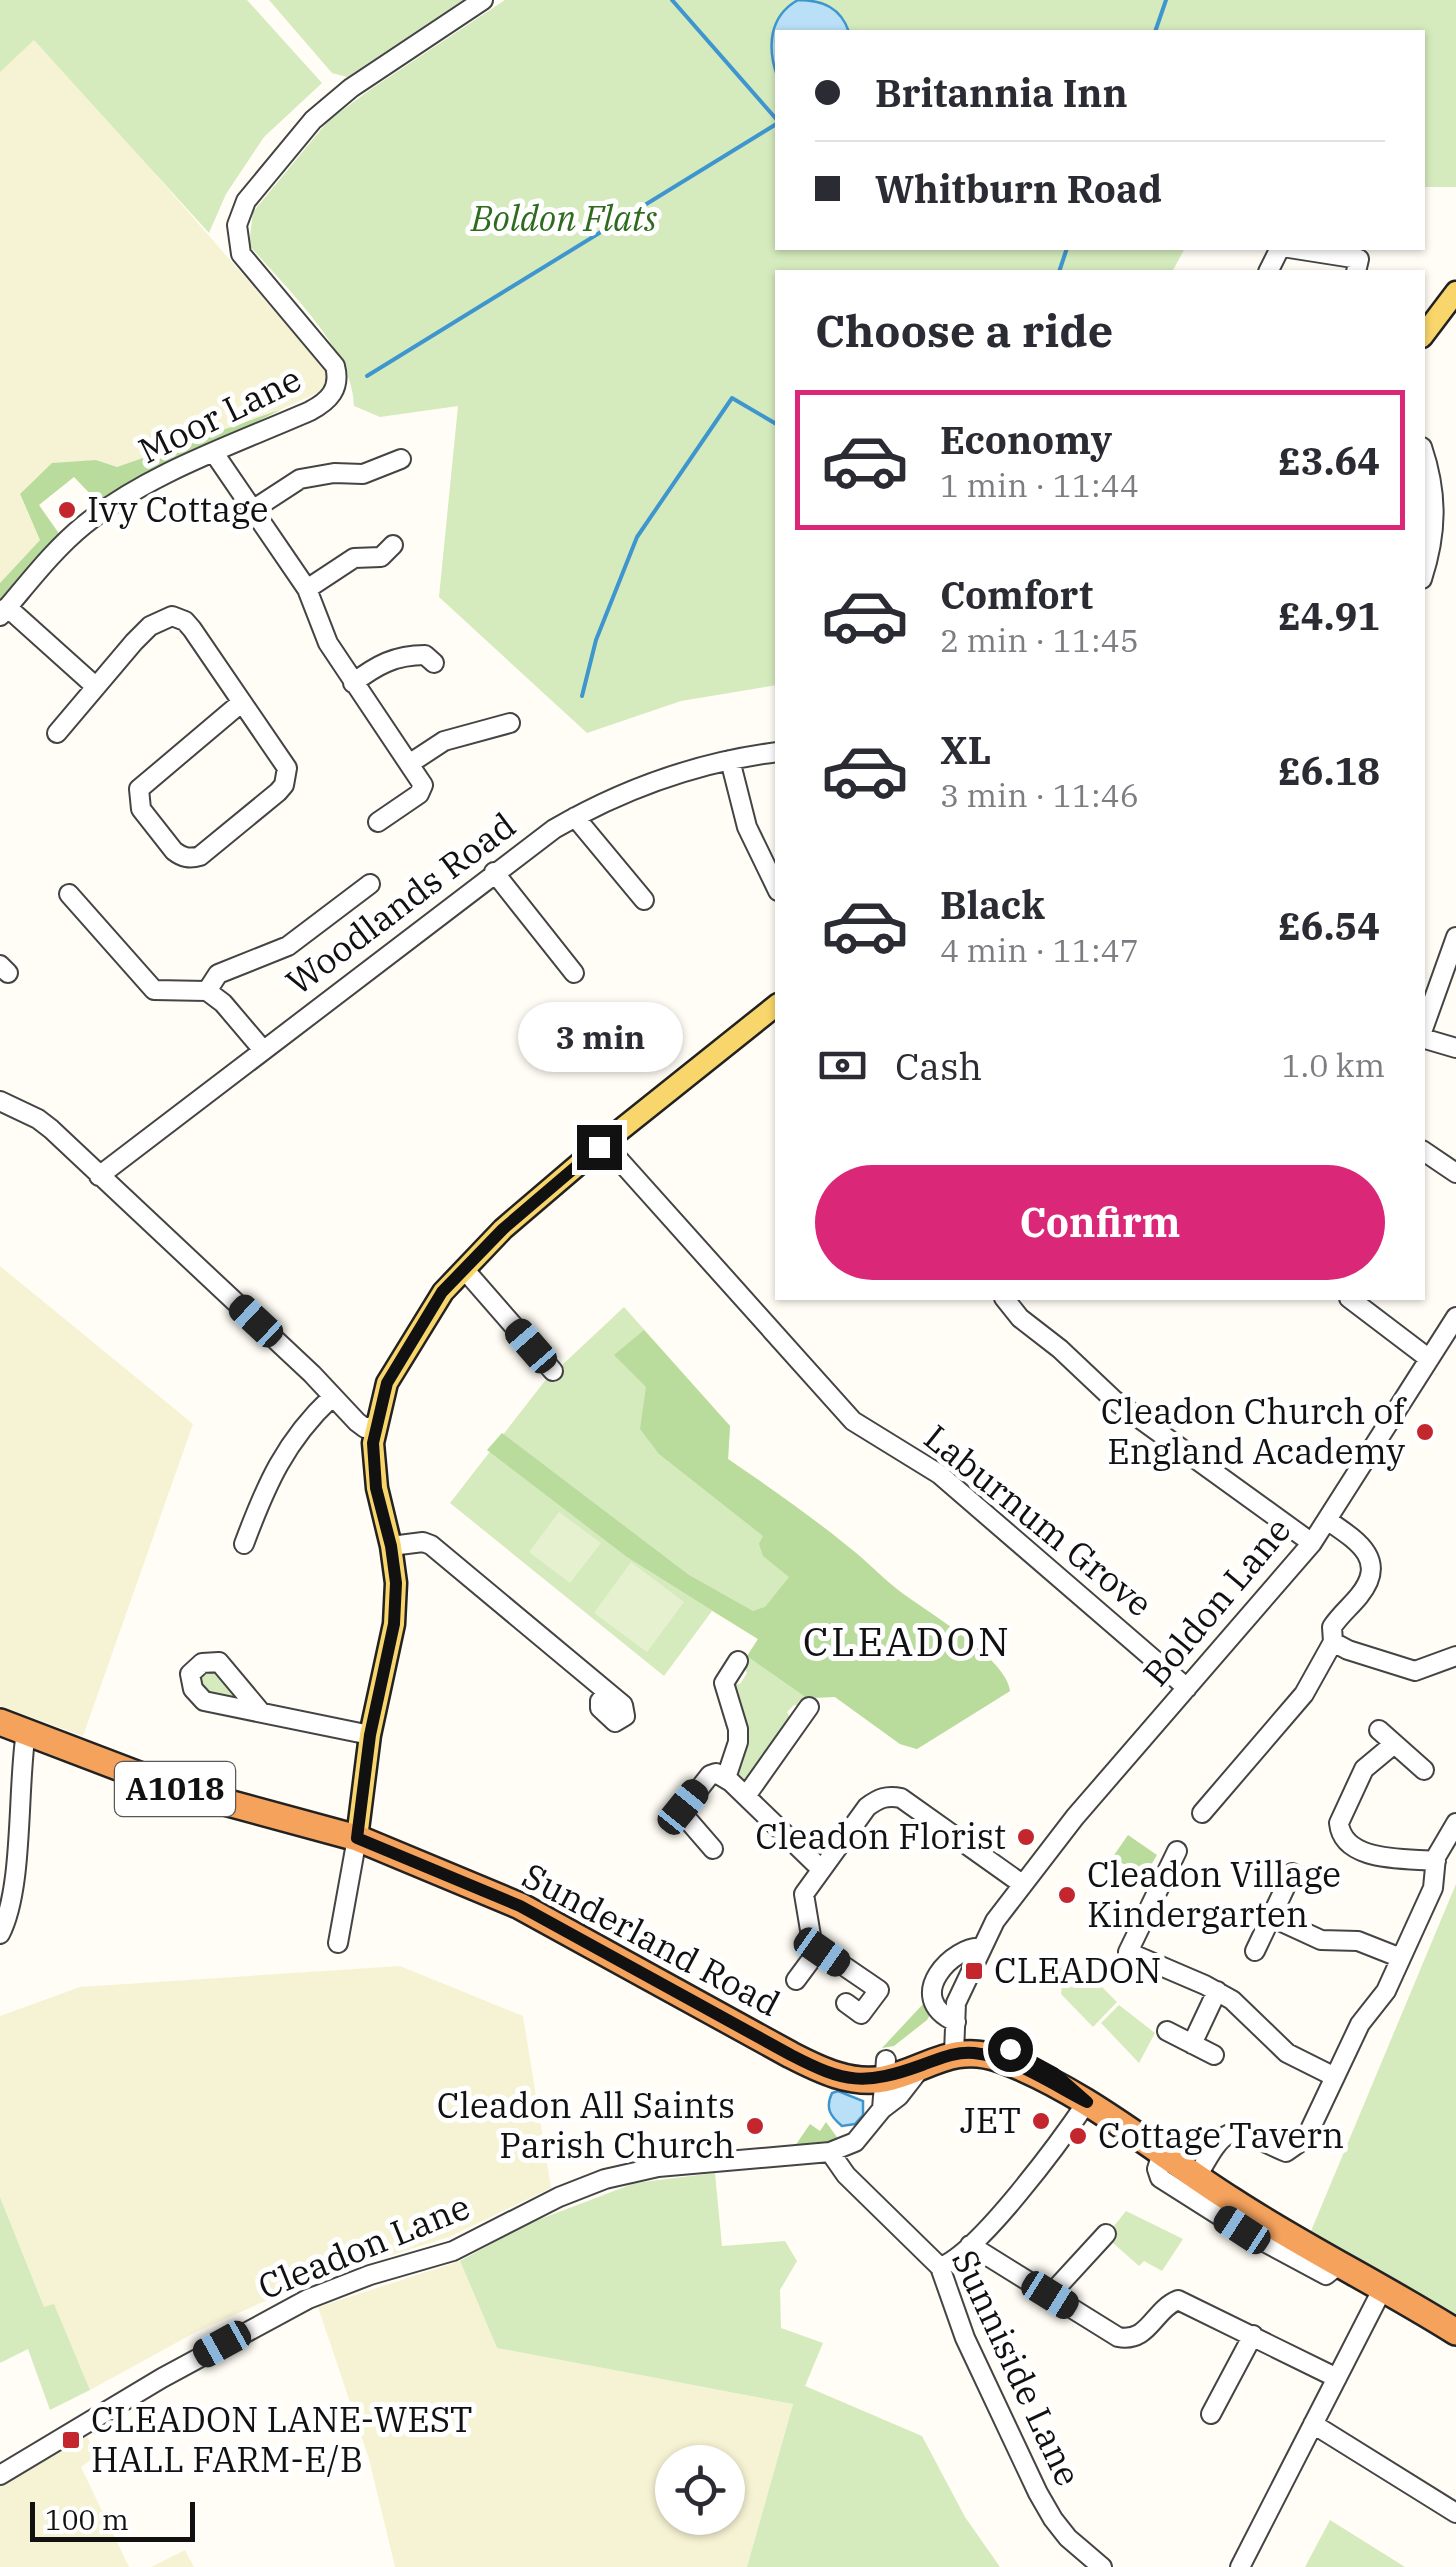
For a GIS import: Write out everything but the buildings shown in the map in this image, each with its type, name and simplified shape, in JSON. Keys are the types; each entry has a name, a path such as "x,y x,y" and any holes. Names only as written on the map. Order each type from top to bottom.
{"highway":[{"name":"Sunderland Road","path":"0,1722 173,1788 357,1838 520,1906 850,2080 885,2069"},
{"name":"A1018","path":"885,2069 924,2064 956,2037"},
{"name":"A1018","path":"885,2069 956,2037"},
{"name":"A1018","path":"956,2037 973,2053 998,2058 1087,2102 1234,2202 1384,2286 1456,2332"}],"main road":[{"path":"1426,326 1456,292"},
{"path":"357,1838 370,1735 394,1624 396,1583 376,1488 373,1443 387,1383 442,1292 503,1229 775,1006"}],"street":[{"name":"Moor Lane","path":"4,611 63,544 96,516 137,491 322,405 337,384 336,366 242,254 236,225 246,201 328,106 483,0"},
{"path":"1301,250 1359,259 1356,270"},
{"path":"214,454 307,589 328,642 423,785 420,794 378,822"},
{"path":"1425,455 1431,472 1436,526 1425,568"},
{"path":"254,509 300,480 363,474 401,459"},
{"path":"307,589 354,558 388,558"},
{"path":"4,611 96,686"},
{"path":"58,732 150,626 172,616 185,621 192,629 288,768 284,785 200,856 192,858 181,856 141,809 139,790 242,702"},
{"path":"354,683 378,664 415,647 434,663"},
{"path":"409,764 444,741 502,725 482,708"},
{"name":"Woodlands Road","path":"99,1176 494,872 575,816 637,788 730,760 775,752"},
{"path":"730,760 748,827 775,885"},
{"path":"422,789 440,796"},
{"path":"575,816 644,900"},
{"path":"494,872 574,973"},
{"path":"208,991 218,974 288,946 370,884"},
{"path":"69,894 154,990 208,991 263,1050"},
{"path":"1425,1026 1456,937"},
{"path":"1425,1036 1456,1048"},
{"path":"0,1101 38,1119 365,1428 376,1425"},
{"name":"Laburnum Grove","path":"604,1143 853,1421 939,1474 1186,1688"},
{"path":"1425,1152 1456,1173"},
{"path":"464,1269 553,1372"},
{"path":"1006,1300 1020,1318 1114,1400 1312,1543"},
{"path":"1352,1300 1428,1358"},
{"name":"Boldon Lane","path":"956,2037 956,2003 995,1921 1075,1817 1312,1543 1456,1317"},
{"path":"244,1544 274,1467 332,1397"},
{"path":"1202,1813 1295,1706 1333,1642 1332,1627 1367,1586 1370,1558 1359,1543 1328,1520"},
{"path":"391,1546 431,1544 608,1693"},
{"path":"1333,1642 1414,1671 1454,1659"},
{"path":"726,1778 738,1730 724,1683 737,1668"},
{"path":"260,1711 370,1735"},
{"path":"746,1796 802,1711"},
{"path":"1378,1730 1424,1770"},
{"path":"0,1934 16,1861 20,1769 26,1732"},
{"path":"1394,1744 1364,1769 1339,1823 1340,1832 1352,1846 1372,1855 1436,1862"},
{"path":"713,1850 681,1812 710,1774 716,1773 746,1796 822,1869"},
{"path":"846,2002 861,2014 879,1990 812,1942 804,1894 867,1807 877,1799 890,1796 913,1805 1022,1884"},
{"path":"1197,2177 1226,2132 1238,2131 1286,2152 1306,2138 1360,2024 1386,1990 1433,1888 1436,1862 1456,1823"},
{"path":"338,1942 357,1838"},
{"path":"1177,1851 1128,1952 1232,2000 1287,2053 1335,2077"},
{"path":"1255,1951 1292,1873"},
{"path":"1271,1916 1321,1940 1358,1942 1401,1958"},
{"path":"956,2037 934,2007 929,1997 931,1988 959,1953 981,1948"},
{"path":"796,1980 819,1949"},
{"path":"1192,2044 1217,1992"},
{"path":"1167,2031 1214,2054"},
{"path":"830,2152 854,2142 924,2064"},
{"path":"882,2109 885,2069"},
{"path":"940,2267 954,2261 1037,2173 1087,2102"},
{"name":"Sunniside Lane","path":"830,2152 846,2174 940,2267 964,2338 1038,2493 1068,2538 1102,2567"},
{"name":"Cleadon Lane","path":"0,2474 162,2378 308,2299 370,2275 452,2251 604,2178 658,2168 830,2152"},
{"path":"1162,2153 1157,2169 1160,2178 1242,2230 1326,2276 1342,2264"},
{"path":"1050,2295 1106,2234"},
{"path":"970,2245 1118,2338 1142,2334 1168,2304 1178,2300 1337,2378"},
{"path":"1240,2567 1384,2286"},
{"path":"1211,2414 1253,2336"},
{"path":"1314,2424 1456,2514"}],"shaded area":[{"path":"35,36 271,307 315,352 330,377 321,391 282,409 117,467 96,460 20,495 40,540 0,583 0,70"},
{"path":"0,1266 193,1424 83,1736 0,1706"},
{"path":"400,1966 523,2016 551,2188 449,2237 310,2281 196,2332 90,2390 54,2305 44,2307 0,2197 0,2016 80,1987"},
{"path":"460,2261 497,2348 793,2404 747,2567 395,2567 369,2459 318,2307"},
{"path":"87,2436 96,2456 81,2467 129,2567 0,2567 0,2485"},
{"path":"185,2550 194,2567 151,2567"}],"green space":[{"path":"0,0 247,0 322,83 264,137 226,194 209,233 34,40 0,72"},
{"path":"269,0 463,0 347,77 332,73"},
{"name":"Boldon Flats","path":"505,0 1456,0 1456,187 1425,187 1425,30 775,30 775,250 1184,250 1173,270 775,270 775,685 681,701 587,733 439,597 458,406 380,417 354,406 351,385 330,341 249,245 253,212 328,121"},
{"path":"282,409 98,502 74,477 39,505 60,535 0,605 0,583 40,540 20,494 52,463 96,460 117,467"},
{"path":"624,1307 730,1426 728,1459 817,1522 898,1590 980,1650 995,1664 1010,1691 917,1749 900,1744 835,1697 807,1698 801,1706 794,1705 787,1712 792,1721 747,1787 735,1777 731,1684 740,1684 747,1673 743,1666 758,1639 712,1611 664,1676 450,1503 544,1382"},
{"path":"644,1330 730,1426 728,1459 817,1522 898,1590 980,1650 995,1664 1010,1691 917,1749 900,1744 835,1697 807,1698 747,1656 758,1639 627,1557 487,1450 502,1433 689,1575 753,1611 765,1607 789,1577 763,1556 759,1544 763,1536 659,1454 640,1429 646,1387 614,1355"},
{"path":"559,1512 601,1543 570,1583 529,1552"},
{"path":"631,1562 684,1602 647,1652 594,1613"},
{"path":"217,1668 248,1702 200,1692 199,1669"},
{"path":"1128,1835 1157,1855 1145,1875 1112,1858"},
{"path":"1456,1884 1456,2314 1311,2231"},
{"path":"1072,1957 1117,2002 1093,2027 1061,1994 1062,1985 1054,1970"},
{"path":"924,2003 930,2015 927,2020 894,2046 882,2048"},
{"path":"1119,2005 1155,2033 1139,2063 1101,2023"},
{"path":"826,2122 839,2140 795,2146 810,2124 820,2131"},
{"path":"715,2173 722,2246 785,2241 797,2261 780,2290 781,2328 823,2343 805,2386 922,2436 965,2517 1000,2567 747,2567 793,2404 497,2348 460,2261 530,2223 635,2183"},
{"path":"0,2197 44,2307 54,2304 90,2390 50,2410 28,2349 0,2363"},
{"path":"1126,2211 1183,2239 1162,2271 1144,2261 1139,2266 1113,2243 1117,2238 1110,2231"},
{"path":"1330,2520 1405,2567 1305,2567"}],"water":[{"path":"798,0 830,7 848,30 775,30 775,67 773,33 788,7"},
{"path":"838,2091 863,2101 863,2115 855,2124 842,2126 832,2115 830,2098"}],"waterway":[{"path":"672,0 775,118"},
{"path":"1156,30 1166,0"},
{"path":"367,376 775,125"},
{"path":"1060,270 1066,250"},
{"path":"582,696 596,640 637,537 732,398 775,423"}],"place":[{"name":"Ivy Cottage","path":"67,510"},
{"name":"Cleadon Church of England Academy","path":"1425,1432"},
{"name":"Cleadon Florist","path":"1026,1837"},
{"name":"Cleadon Village Kindergarten","path":"1067,1895"},
{"name":"CLEADON","path":"974,1971"},
{"name":"JET","path":"1041,2121"},
{"name":"Cleadon All Saints Parish Church","path":"755,2126"},
{"name":"Cottage Tavern","path":"1078,2136"},
{"name":"CLEADON LANE-WEST HALL FARM-E/B","path":"71,2440"}],"district":[{"name":"CLEADON","path":"907,1642"}],"route":[{"path":"599,1147 503,1229 442,1292 387,1383 373,1443 376,1488 396,1583 394,1624 370,1735 357,1838 520,1906 791,2055 837,2076 850,2080 884,2079 954,2054 973,2053 998,2058 1087,2102 1054,2073 1010,2049"}]}
